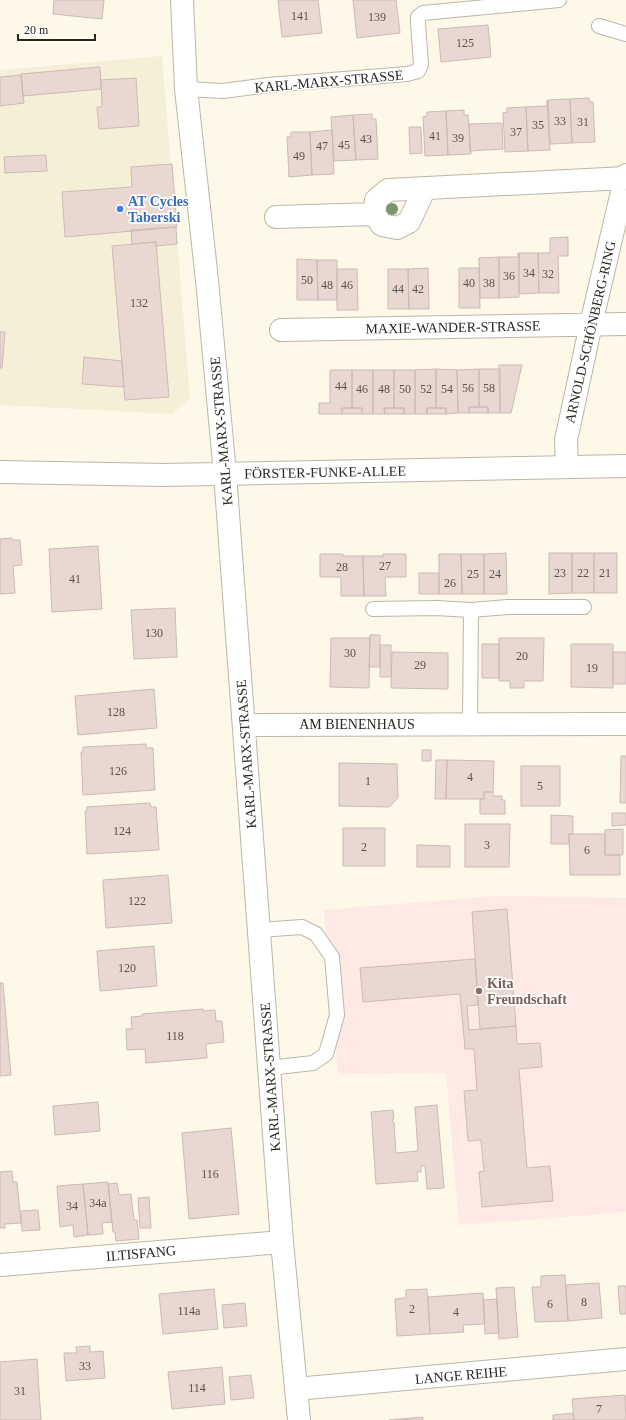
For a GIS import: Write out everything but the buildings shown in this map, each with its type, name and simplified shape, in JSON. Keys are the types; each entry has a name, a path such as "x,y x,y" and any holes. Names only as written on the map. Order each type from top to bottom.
{"street":[{"name":"KARL-MARX-STRASSE","path":"182,0 186,89 207,280 225,474 282,1242 299,1420"},
{"path":"425,188 409,222 397,228 382,225 374,214 376,200 388,190 626,177"},
{"name":"ARNOLD-SCHÖNBERG-RING","path":"567,467 566,439 591,324 626,177"},
{"path":"276,217 374,214"},
{"name":"MAXIE-WANDER-STRASSE","path":"281,330 626,324"},
{"name":"FÖRSTER-FUNKE-ALLEE","path":"0,472 149,475 626,466"},
{"name":"AM BIENENHAUS","path":"244,725 626,724"},
{"name":"ILTISFANG","path":"0,1265 282,1242"},
{"name":"LANGE REIHE","path":"296,1390 626,1360"}],"lane":[{"name":"KARL-MARX-STRASSE","path":"186,89 223,91 407,74 418,71 421,64 418,17 423,13 559,0"},
{"path":"599,26 626,34"},
{"path":"373,610 436,608 471,610 508,607 584,606"},
{"path":"470,724 471,610"},
{"path":"259,930 302,927 316,934 332,957 337,1015 326,1054 313,1063 269,1068"}],"shaded area":[{"path":"162,56 190,398 172,414 0,405 0,70"},
{"name":"Kita Freundschaft","path":"496,896 626,898 626,1212 459,1225 446,1073 338,1074 324,910"}],"place":[{"name":"AT Cycles Taberski","path":"120,209"},
{"name":"Kita Freundschaft","path":"479,991"}]}
